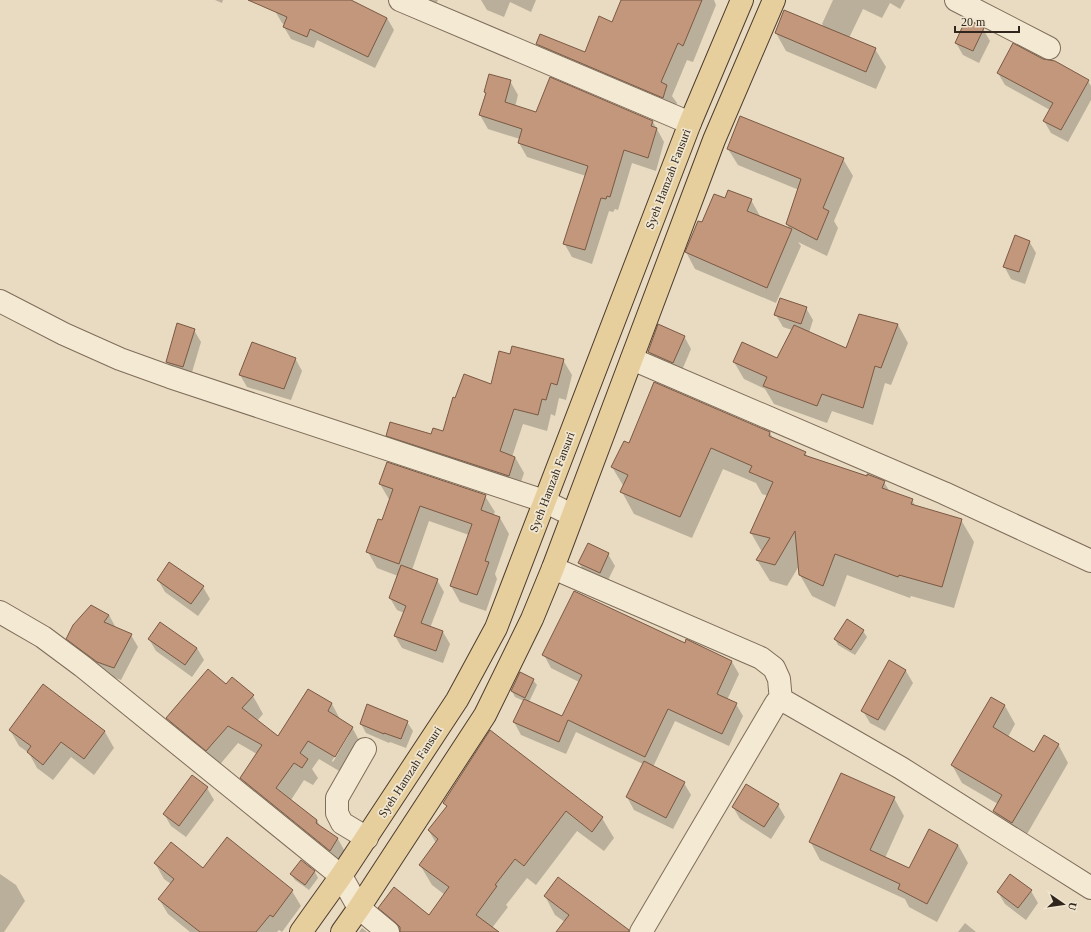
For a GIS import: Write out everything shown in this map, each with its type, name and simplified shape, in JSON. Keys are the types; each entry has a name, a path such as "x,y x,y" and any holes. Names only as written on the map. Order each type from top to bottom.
{"main road":[{"name":"Syeh Hamzah Fansuri","path":"301,932 367,838 457,700 496,628 690,123 742,0"},
{"path":"342,932 485,715 532,619 553,568 714,140 774,0"}],"street":[{"path":"400,0 690,123"},
{"path":"956,0 1049,48"},
{"path":"0,302 64,334 120,359 544,501 572,515"},
{"path":"632,359 944,493 1091,561"},
{"path":"553,568 762,658 774,668 778,679 781,701"},
{"path":"0,612 43,637 82,666 341,876 359,908 388,932"},
{"path":"641,932 776,703 781,701 786,702 901,768 1091,888"},
{"path":"365,749 337,798 337,813 342,823 367,838"}],"building":[{"path":"248,0 351,0 387,18 368,57 310,29 307,37 283,27 287,17"},
{"path":"621,0 702,0 683,46 678,43 661,82 667,85 663,98 536,44 540,34 585,52 599,16 612,22"},
{"path":"784,10 876,48 866,72 775,33"},
{"path":"966,19 984,28 973,51 955,43"},
{"path":"1013,43 1043,59 1055,61 1089,80 1061,130 1043,121 1053,103 997,73"},
{"path":"489,74 511,80 505,102 536,112 550,77 653,121 651,126 657,128 648,158 624,150 610,197 607,196 606,199 601,198 585,250 563,244 588,166 518,143 522,129 479,115 486,93 484,92"},
{"path":"740,116 844,158 823,208 829,211 817,240 786,224 801,179 727,149"},
{"path":"728,190 752,199 747,211 792,229 767,288 685,252 698,221 702,222 714,194 725,198"},
{"path":"1015,235 1030,241 1019,272 1003,267"},
{"path":"780,298 807,307 801,324 774,315"},
{"path":"859,314 898,324 881,368 875,366 863,408 822,394 817,406 763,386 767,377 733,362 742,342 777,358 794,325 846,348"},
{"path":"177,323 195,329 183,367 166,362"},
{"path":"658,324 685,336 673,363 648,352"},
{"path":"252,342 296,358 284,389 239,375"},
{"path":"512,346 564,359 557,385 551,383 546,400 542,399 538,415 514,409 500,451 515,457 509,476 386,436 390,422 431,434 433,428 443,431 453,397 455,398 464,374 491,384 499,351 510,354"},
{"path":"654,382 770,432 769,436 806,452 804,455 885,481 882,488 913,499 911,504 962,519 942,587 899,575 898,577 835,554 823,586 799,575 795,531 775,565 756,560 770,538 750,533 773,482 749,472 752,466 711,448 680,517 620,492 628,475 611,467 624,441 629,443"},
{"path":"387,462 486,495 481,510 500,517 485,561 489,562 477,595 450,586 472,524 420,506 399,564 366,552 378,519 382,520 393,489 379,484"},
{"path":"588,543 609,553 600,573 578,563"},
{"path":"169,562 204,586 191,604 157,580"},
{"path":"401,565 438,579 421,623 443,631 436,651 394,636 406,606 389,598"},
{"path":"574,591 685,643 686,639 732,661 717,694 737,703 722,734 668,709 645,757 568,720 559,742 513,722 524,699 562,716 582,675 542,655"},
{"path":"91,605 109,615 104,622 132,634 114,668 97,662 66,639 73,625"},
{"path":"847,619 864,630 851,650 834,639"},
{"path":"160,622 197,648 185,665 148,639"},
{"path":"889,660 906,670 878,720 861,711"},
{"path":"208,669 226,684 232,677 254,695 242,708 278,736 308,689 332,703 328,711 353,727 335,757 308,741 300,753 308,759 302,768 294,763 276,788 317,820 316,823 338,838 330,851 240,778 262,745 228,726 206,751 166,718"},
{"path":"520,672 534,679 525,698 511,691"},
{"path":"43,684 105,731 84,759 61,742 43,765 27,752 31,746 9,730"},
{"path":"991,697 1005,705 993,727 1034,752 1044,735 1059,744 1012,823 993,811 1002,795 951,765"},
{"path":"367,704 408,721 401,739 360,724"},
{"path":"490,730 603,817 592,832 566,811 524,866 515,859 495,885 497,886 476,915 499,932 400,932 400,927 378,908 394,887 429,915 449,887 419,865 438,839 428,830 447,806 443,803"},
{"path":"644,761 685,782 666,818 626,797"},
{"path":"841,773 895,797 870,850 909,868 929,829 958,845 927,904 898,889 900,884 809,842"},
{"path":"192,775 208,787 179,826 163,814"},
{"path":"746,784 779,804 764,827 732,807"},
{"path":"227,837 293,890 273,917 270,915 256,932 200,932 158,899 174,879 154,863 171,842 203,868"},
{"path":"301,860 315,871 305,885 290,874"},
{"path":"1010,874 1032,890 1018,908 997,892"},
{"path":"558,877 629,930 629,932 556,932 569,915 544,896"}]}
